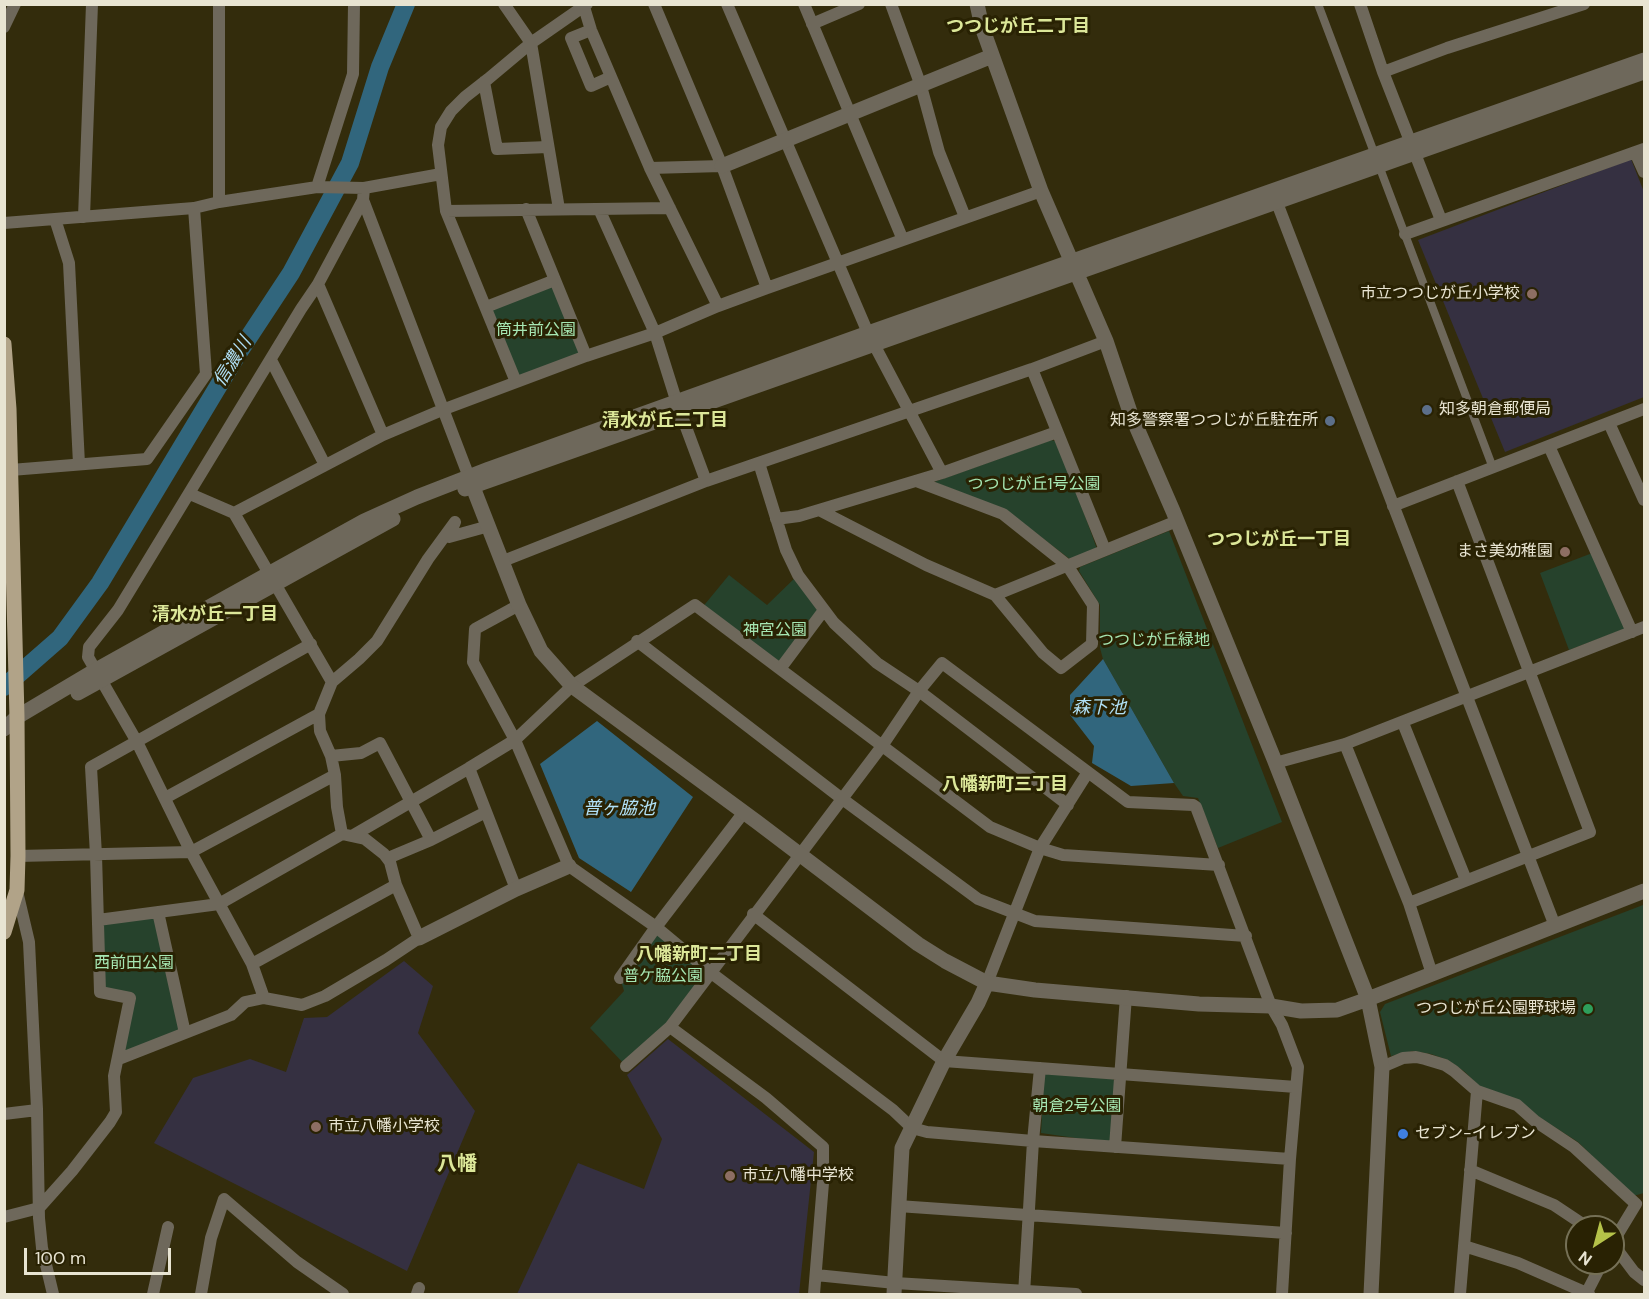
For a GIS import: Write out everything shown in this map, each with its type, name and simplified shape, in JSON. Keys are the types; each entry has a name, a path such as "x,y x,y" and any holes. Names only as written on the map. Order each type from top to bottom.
{"main road":[{"path":"4,344 10,470 10,667 16,696 11,726 18,856 17,890 4,932"}],"street":[{"path":"4,27 15,4"},
{"path":"84,217 92,4"},
{"path":"219,4 219,202"},
{"path":"317,187 353,74 354,4"},
{"path":"504,4 531,42 558,209"},
{"path":"654,4 722,166 767,288"},
{"path":"727,4 871,339 942,473"},
{"path":"804,4 903,240"},
{"path":"813,24 859,4"},
{"path":"891,4 921,86 939,152 965,217"},
{"path":"977,4 982,27 1041,190 1106,341 1130,412 1177,521 1368,999 1382,1067 1371,1294"},
{"path":"1318,4 1493,468"},
{"path":"1360,4 1383,72 1441,220"},
{"path":"516,382 446,211 438,145 441,127 450,111 465,97 531,42 585,6 591,30 650,168 718,306"},
{"path":"1383,72 1447,48 1575,6"},
{"path":"591,30 571,38 591,86 611,77"},
{"path":"650,168 722,166 992,56"},
{"path":"1413,148 1644,60"},
{"path":"11,726 273,578 364,521 417,497 471,482 1377,160 1644,72"},
{"path":"484,82 497,149 548,147"},
{"path":"1405,234 1640,151 1644,172"},
{"path":"4,223 194,208 317,187 361,191 441,174"},
{"path":"234,513 383,435 442,410 586,356 655,333 767,288 1041,190"},
{"path":"264,998 252,964 191,852 137,742 88,657 89,647 118,610 318,284 361,191"},
{"path":"361,191 442,410 519,605 541,651 572,686 744,812 918,944 945,961 987,983 1035,990 1199,1004 1271,1006 1301,1011 1338,1010 1644,891"},
{"path":"1275,197 1555,926"},
{"path":"10,470 147,459 206,374 194,208"},
{"path":"446,211 670,208"},
{"path":"598,209 655,333 706,481"},
{"path":"526,210 586,356"},
{"path":"55,219 69,263 79,464"},
{"path":"486,307 555,280"},
{"path":"318,284 383,435"},
{"path":"503,561 706,481 1032,369 1106,341"},
{"path":"271,360 325,465"},
{"path":"1032,369 1105,550"},
{"path":"1393,506 1644,409"},
{"path":"1609,423 1644,500"},
{"path":"776,519 800,516 942,473 1057,432"},
{"path":"1275,763 1346,744 1638,630 1550,446"},
{"path":"759,463 786,550 798,575 834,623 878,663 919,691 1068,805"},
{"path":"819,510 926,565 995,595 1043,653 1061,668 1092,644 1093,605 1067,565 1003,514 916,481"},
{"path":"1409,903 1590,832 1457,482"},
{"path":"190,494 234,513 332,682"},
{"path":"995,595 1177,521"},
{"path":"347,835 337,807 331,756 320,731 319,714 332,682 377,640 428,559 455,522 449,537 489,526"},
{"path":"519,605 476,629 473,662 515,740 569,866 656,927 710,972 893,1110 912,1128 927,1132 1033,1141 1290,1160"},
{"path":"98,920 219,904 411,801 515,740 572,686 637,641 695,605 990,827 1063,855 1219,865"},
{"path":"780,669 824,610"},
{"path":"637,641 841,798 978,899 1015,911 1035,921 1246,936"},
{"path":"4,1217 39,1208 85,1155 116,1112 114,1076 130,999 100,992 91,767 311,644"},
{"path":"626,1066 670,1027 942,663 1128,802 1196,807 1271,1006 1282,1024 1298,1067 1282,1294"},
{"path":"165,798 319,714"},
{"path":"1403,723 1466,880"},
{"path":"331,756 361,753 380,743 431,840"},
{"path":"1346,744 1409,903 1432,974"},
{"path":"471,767 469,768 516,889"},
{"path":"895,1289 902,1148 944,1061 978,1003 1040,848 1088,772"},
{"path":"18,856 191,852 335,775"},
{"path":"388,858 431,840 486,812"},
{"path":"620,978 744,812"},
{"path":"347,835 365,839 388,858 396,885 419,938"},
{"path":"119,1059 231,1015 245,1002 264,998 302,1005 325,996 387,960 419,938 516,889 569,866"},
{"path":"252,964 396,885"},
{"path":"17,890 29,942 39,1208 42,1248 53,1294"},
{"path":"158,912 185,1033"},
{"path":"753,914 944,1061 1296,1087"},
{"path":"1115,1147 1126,996"},
{"path":"670,1027 766,1098 823,1147 823,1183 814,1294"},
{"path":"1382,1067 1403,1058 1425,1059 1445,1065 1477,1091 1517,1105 1535,1121 1574,1147 1636,1204 1625,1223"},
{"path":"1024,1293 1033,1141 1040,1068"},
{"path":"1460,1294 1477,1091"},
{"path":"4,1114 37,1110"},
{"path":"1470,1170 1554,1206 1568,1215"},
{"path":"201,1294 211,1238 224,1199 297,1262 343,1294"},
{"path":"898,1206 1286,1233"},
{"path":"153,1294 168,1227"},
{"path":"1464,1246 1518,1263 1588,1294 1597,1275"},
{"path":"1625,1260 1634,1272 1644,1280"},
{"path":"816,1275 895,1289 1076,1294"}],"shaded area":[{"path":"1631,159 1644,192 1644,397 1505,452 1418,240"},
{"name":"市立八幡小学校","path":"404,961 433,986 418,1033 475,1111 407,1271 154,1143 193,1078 250,1059 286,1072 304,1018 327,1017"},
{"name":"市立八幡中学校","path":"668,1039 814,1152 799,1294 517,1294 578,1163 644,1189 662,1139 627,1075"}],"green space":[{"name":"筒井前公園","path":"555,280 586,356 516,382 486,307"},
{"name":"つつじが丘1号公園","path":"1051,440 1055,441 1075,488 1097,549 1071,560 1006,510 934,482"},
{"name":"つつじが丘緑地","path":"1169,531 1282,822 1218,848 1198,798 1183,796 1174,783 1103,659 1100,648 1100,605 1079,571 1080,567"},
{"path":"1595,552 1627,628 1569,650 1540,573"},
{"name":"神宮公園","path":"729,575 767,605 798,575 824,610 780,669 701,609"},
{"path":"1643,905 1644,1193 1633,1196 1578,1142 1539,1117 1480,1087 1448,1060 1413,1051 1391,1056 1380,1012 1385,1004"},
{"name":"西前田公園","path":"158,912 185,1033 119,1059 130,999 100,992 98,920"},
{"name":"普ケ脇公園","path":"656,927 710,972 670,1027 626,1066 590,1028 624,991 620,978"},
{"name":"朝倉2号公園","path":"1047,1073 1113,1079 1115,1082 1110,1143 1041,1133 1044,1076"}],"water":[{"name":"森下池","path":"1103,659 1174,783 1131,786 1092,763 1094,746 1070,715 1070,695"},
{"name":"普ヶ脇池","path":"597,721 693,797 631,892 579,858 540,764"}],"waterway":[{"name":"信濃川","path":"4,687 60,638 100,583 237,355 291,273 350,163 380,67 406,4"}],"place":[{"name":"市立つつじが丘小学校","path":"1532,294"},
{"name":"知多朝倉郵便局","path":"1427,410"},
{"name":"知多警察署つつじが丘駐在所","path":"1330,421"},
{"name":"まさ美幼稚園","path":"1565,552"},
{"name":"つつじが丘公園野球場","path":"1588,1009"},
{"name":"市立八幡小学校","path":"316,1127"},
{"name":"セブン-イレブン","path":"1403,1134"},
{"name":"市立八幡中学校","path":"730,1176"}],"district":[{"name":"つつじが丘二丁目","path":"1018,27"},
{"name":"清水が丘二丁目","path":"665,421"},
{"name":"つつじが丘一丁目","path":"1279,540"},
{"name":"清水が丘一丁目","path":"215,615"},
{"name":"八幡新町三丁目","path":"1005,785"},
{"name":"八幡新町二丁目","path":"699,955"},
{"name":"八幡","path":"457,1165"}]}
